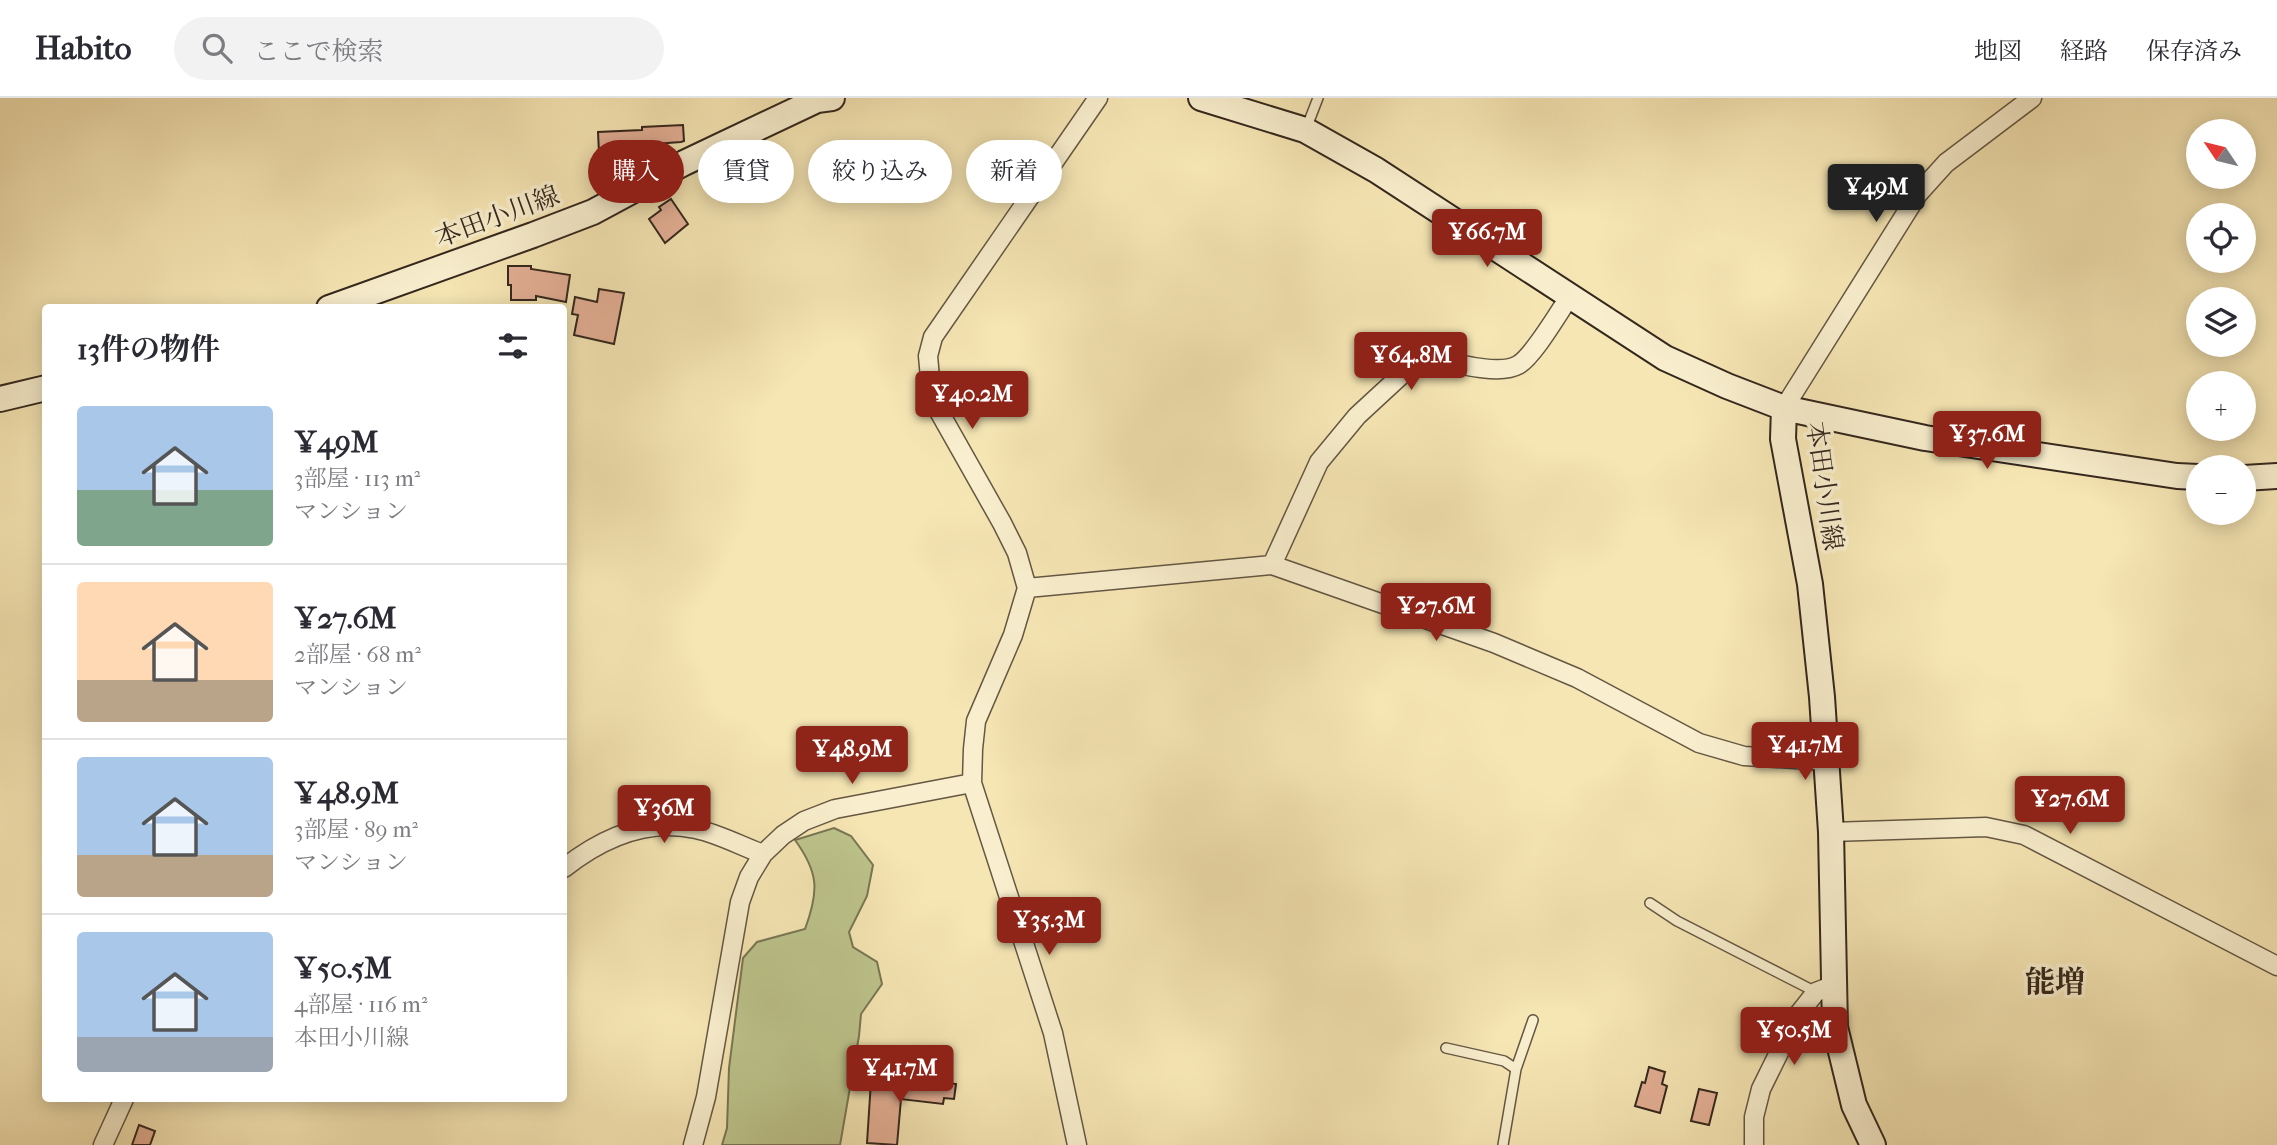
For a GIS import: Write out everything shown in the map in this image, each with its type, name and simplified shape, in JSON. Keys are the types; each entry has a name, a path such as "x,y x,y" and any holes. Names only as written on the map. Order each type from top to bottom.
{"main road":[{"name":"本田小川線","path":"346,304 593,212 684,163 817,100 832,98"},
{"name":"本田小川線","path":"1201,98 1305,130 1376,170 1665,358 1784,408 1783,439 1810,584 1826,761 1831,832 1825,988 1854,1105 1873,1145"},
{"path":"0,399 42,389"},
{"path":"1784,408 1925,438 2186,475"},
{"path":"2256,477 2277,476"}],"street":[{"path":"1077,1145 1053,1033 972,783 972,749 976,721 1013,635 1027,588 1017,553 1007,533 932,399 928,356 933,337 1098,98"},
{"path":"1784,408 1918,194 1946,163 2032,98"},
{"path":"1272,565 1319,461 1357,416 1422,356 1499,370 1518,365 1534,348 1570,296"},
{"path":"1027,588 1272,565 1506,648 1577,678 1699,743 1744,756 1826,761"},
{"path":"693,1145 706,1097 740,902 749,877 763,854 783,835 804,821 835,809 972,783"},
{"path":"567,866 581,854 610,838 667,824 699,829 763,854"},
{"path":"1831,832 1986,828 2024,835 2277,966"},
{"path":"1754,1145 1754,1117 1761,1088 1797,1016 1825,988"},
{"path":"103,1145 123,1102"}],"lane":[{"path":"1305,130 1318,98"},
{"path":"1650,903 1676,921 1825,988"},
{"path":"1503,1145 1516,1069 1533,1020"},
{"path":"1446,1048 1504,1061 1516,1069"}],"green space":[{"path":"834,828 851,836 873,865 867,896 849,932 853,947 877,962 882,984 861,1014 840,1145 722,1145 727,1128 729,1068 743,958 757,942 805,929 813,904 814,883 809,862 795,840"}],"building":[{"path":"683,125 684,140 598,140 598,132 642,130 642,127"},
{"path":"665,203 674,203 688,224 665,243 649,219 661,210 659,207"},
{"path":"508,266 531,266 531,269 570,275 566,302 536,296 536,300 511,300"},
{"path":"599,289 624,293 614,344 574,335 578,315 572,314 575,297 597,302"},
{"path":"1649,1067 1665,1072 1662,1084 1667,1086 1660,1113 1635,1106"},
{"path":"901,1077 956,1084 954,1099 944,1098 943,1104 901,1099 897,1145 867,1143 871,1081 900,1085"},
{"path":"1699,1089 1717,1093 1709,1125 1691,1121"},
{"path":"139,1125 155,1131 150,1145 132,1145"}],"district":[{"name":"能増","path":"2055,982"}]}
